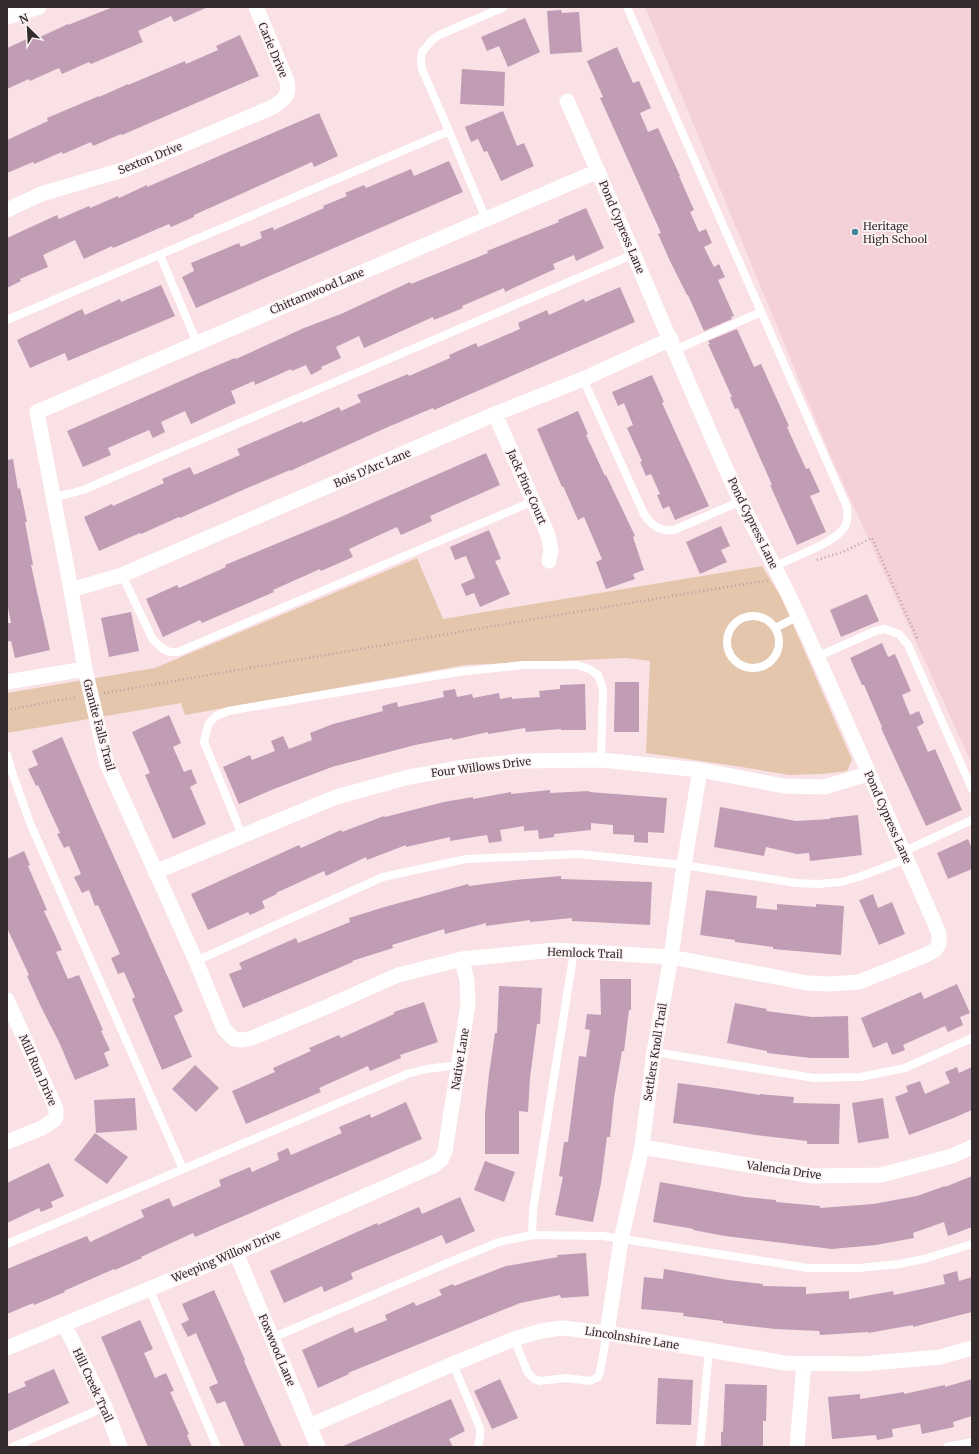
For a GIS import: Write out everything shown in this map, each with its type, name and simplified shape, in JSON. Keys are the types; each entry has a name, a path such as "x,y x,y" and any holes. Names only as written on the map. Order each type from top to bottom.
{"street":[{"path":"7,17 39,7"},
{"name":"Carie Drive","path":"256,7 287,81 287,93"},
{"name":"Sexton Drive","path":"7,210 41,194 133,166 273,107 283,100 287,93"},
{"name":"Pond Cypress Lane","path":"566,101 598,171 741,501 799,616 905,855 939,934 939,944"},
{"name":"Chittamwood Lane","path":"37,412 598,171"},
{"name":"Bois D'Arc Lane","path":"71,590 122,575 496,414 673,345"},
{"name":"Granite Falls Trail","path":"37,412 85,669 107,764 196,961 224,1029 234,1039"},
{"name":"Jack Pine Court","path":"496,414 534,501 550,543 549,561"},
{"path":"7,682 85,669"},
{"name":"Four Willows Drive","path":"155,872 336,797 408,777 465,767 521,761 601,760 700,770 784,786 824,786 868,774"},
{"name":"Settlers Knoll Trail","path":"607,1333 621,1240 642,1147 654,1052 671,957 684,865 700,770"},
{"name":"Hemlock Trail","path":"234,1039 243,1040 252,1038 326,1008 398,975 462,959 555,950 671,957 807,983 844,984 859,982 926,955 935,950 939,944"},
{"name":"Native Lane","path":"442,1158 445,1151 468,1004 467,981 462,959"},
{"name":"Mill Run Drive","path":"7,1000 53,1102 56,1117 42,1128 7,1142"},
{"name":"Valencia Drive","path":"642,1147 813,1176 881,1175 952,1156 972,1147"},
{"name":"Weeping Willow Drive","path":"7,1348 236,1253 433,1166 442,1158"},
{"name":"Foxwood Lane","path":"236,1253 318,1447"},
{"name":"Hill Creek Trail","path":"64,1324 105,1407 120,1447"},
{"name":"Lincolnshire Lane","path":"309,1426 514,1339 541,1331 562,1328 607,1333 785,1363 861,1364 940,1358 972,1348"},
{"path":"797,1447 804,1363"}],"lane":[{"path":"486,219 422,69 421,61 422,52 427,44 439,34 504,7"},
{"path":"628,7 844,500 848,514 845,526 837,536 775,566"},
{"path":"7,320 449,132"},
{"path":"53,497 83,490 634,254"},
{"path":"160,255 197,343"},
{"path":"673,345 761,312"},
{"path":"583,379 644,514 653,526 666,530 674,530 741,501"},
{"path":"122,575 153,640 158,645 170,652 178,652 534,501"},
{"path":"756,616 767,620 775,628 779,639 779,645 774,656 766,664 755,668 744,666 738,664 730,655 727,638 731,627 744,617 756,616"},
{"path":"775,628 799,616"},
{"path":"817,657 880,630 889,630 899,634 908,645 972,789"},
{"path":"242,835 204,742 208,725 211,721 216,716 228,711 458,672 523,666 577,665 594,671 598,675 603,689 601,760"},
{"path":"7,755 30,823 183,1169"},
{"path":"196,961 383,877 466,859 579,854 684,865 796,883 818,884 841,882 859,877 972,820"},
{"path":"532,1235 533,1210 574,951"},
{"path":"654,1052 814,1078 860,1077 905,1068 972,1038"},
{"path":"7,1244 411,1072 459,1065"},
{"path":"272,1338 500,1242 532,1235 603,1236 808,1268 859,1268 898,1264 924,1259 972,1244"},
{"path":"149,1288 217,1447"},
{"path":"514,1339 528,1373 534,1379 540,1381 567,1378 590,1381 598,1377 600,1372 607,1333"},
{"path":"700,1447 709,1350"},
{"path":"453,1364 480,1428 478,1447"},
{"path":"13,1447 105,1407"},
{"path":"947,1447 972,1442"}],"path":[{"path":"810,562 845,551 872,538"},
{"path":"98,694 566,613 771,581"},
{"path":"7,710 82,697"}],"shaded area":[{"name":"Heritage High School","path":"645,7 972,7 972,764 831,457"},
{"path":"417,558 443,619 762,566 781,597 852,760 847,771 821,774 789,775 646,753 650,661 626,658 465,665 185,715 181,703 7,733 7,693 155,668"}],"building":[{"path":"113,7 208,7 174,22 171,16 138,31 143,42 91,64 89,62 62,74 59,68 7,89 7,48 38,34 40,37 68,24"},
{"path":"561,10 562,13 579,12 582,52 550,54 547,11"},
{"path":"525,18 540,52 508,67 499,46 487,51 481,37"},
{"path":"240,35 259,76 122,135 121,134 93,146 91,142 63,154 62,152 34,164 33,162 7,173 7,140 48,121 47,118 185,61 186,64 218,50 216,46"},
{"path":"617,47 633,83 639,81 651,108 640,113 648,132 658,128 694,210 690,212 699,232 706,229 712,243 704,247 714,267 719,264 725,277 718,280 734,316 731,317 732,319 704,331 658,234 661,233 600,98 603,97 587,61"},
{"path":"462,69 505,72 504,106 460,104"},
{"path":"503,111 517,146 524,143 534,166 501,181 487,151 484,152 478,139 471,142 465,127"},
{"path":"319,113 338,156 314,167 312,162 194,215 194,217 171,227 169,224 113,248 112,246 84,259 75,240 43,255 48,267 20,279 21,281 7,288 7,238 57,215 59,219 89,206 90,208 118,196 119,198 147,185 147,187"},
{"path":"449,161 463,192 196,308 182,277 194,271 191,263 239,243 241,247 262,238 260,232 273,227 274,230 324,208 323,206 347,196 345,193 364,185 366,188 411,169 414,176"},
{"path":"586,208 604,248 576,261 574,255 553,264 555,269 505,292 504,288 462,306 463,308 434,320 433,317 364,348 359,336 336,347 341,358 321,367 322,369 311,375 306,365 292,371 291,369 255,385 254,381 231,391 236,403 191,424 185,411 161,422 165,432 153,438 149,430 108,448 111,455 83,467 67,431 199,373 235,358 236,359 304,328 341,314 410,282 411,284 488,253 487,251 559,222 558,220"},
{"path":"161,285 175,316 68,361 65,353 30,368 17,340 82,309 85,315 120,299 121,302"},
{"path":"620,287 635,322 434,410 433,408 290,471 99,551 84,517 112,504 113,506 164,483 162,479 190,467 194,475 240,455 237,449 339,407 341,411 361,402 357,395 408,374 409,376 450,358 449,355 476,343 478,347 520,329 518,323 547,310 549,315 584,299 585,302"},
{"path":"737,329 754,367 761,364 789,426 787,427 806,469 809,468 820,492 810,496 826,532 797,545 738,408 735,409 730,397 732,397 708,344 710,344 708,341"},
{"path":"652,375 664,402 662,403 709,506 675,520 669,506 663,509 657,495 660,494 651,474 646,476 640,462 642,461 627,428 633,425 624,403 618,406 612,392"},
{"path":"578,411 588,434 586,435 635,536 633,537 644,570 633,574 635,579 606,589 596,562 602,559 584,517 578,520 537,429"},
{"path":"486,453 500,485 430,516 432,521 401,535 397,527 349,549 353,557 321,571 320,569 273,590 274,592 202,623 200,620 163,637 146,599 177,585 179,588 226,567 225,565 336,519"},
{"path":"13,459 18,489 20,488 27,522 25,522 33,565 31,565 50,650 15,658 11,641 7,642 7,623 11,623 7,603 7,460"},
{"path":"721,526 730,546 721,550 727,562 700,574 686,542"},
{"path":"489,530 501,559 495,561 510,594 480,607 474,593 466,596 461,584 475,578 466,556 455,560 450,547"},
{"path":"867,594 879,621 841,637 830,610"},
{"path":"131,612 139,651 109,657 101,618"},
{"path":"882,643 888,657 895,654 911,691 902,695 910,715 919,711 924,723 917,727 928,752 935,749 962,810 926,826 881,728 882,727 864,685 862,685 850,658"},
{"path":"615,682 639,682 639,732 614,732"},
{"path":"585,684 586,730 561,729 526,732 525,728 488,734 488,732 453,740 452,738 415,745 332,767 239,804 223,767 250,755 252,760 275,751 271,741 283,736 289,749 312,740 310,733 333,724 383,711 382,706 397,702 398,707 444,697 443,691 455,689 457,697 472,694 473,698 499,693 500,699 512,697 512,699 540,697 539,691 560,689 560,685"},
{"path":"169,715 181,743 173,747 184,772 191,769 197,783 190,787 206,824 173,839 145,775 150,773 132,732"},
{"path":"62,737 183,1011 174,1016 192,1057 162,1070 132,999 135,997 124,972 118,974 111,958 120,954 98,905 95,906 89,890 82,893 74,877 81,874 69,846 64,848 57,834 60,833 38,785 36,786 28,769 38,765 32,751"},
{"path":"550,790 550,793 589,791 667,798 664,833 648,832 648,843 634,842 634,835 613,834 613,825 591,823 591,830 554,834 554,837 539,839 538,830 524,831 524,826 500,830 502,841 489,843 487,835 450,841 450,837 406,847 406,845 367,860 366,857 326,876 324,871 262,901 265,908 250,915 248,912 208,930 191,894 299,845 301,848 341,830 342,832 384,816 473,797 473,799 511,792 511,794"},
{"path":"720,807 796,821 830,819 858,815 862,855 810,861 809,853 797,854 766,847 764,856 714,847"},
{"path":"968,839 972,849 972,869 948,879 937,853"},
{"path":"24,851 30,865 28,866 47,910 44,911 62,950 56,952 68,979 79,975 110,1050 104,1053 109,1066 75,1080 60,1044 27,976 29,975 7,928 7,859"},
{"path":"561,876 561,879 652,882 650,925 572,921 572,918 530,922 530,920 486,926 486,923 445,934 444,929 392,945 393,948 352,961 353,962 243,1008 229,974 242,969 239,963 296,938 298,943 350,922 349,918 381,908 468,884 469,886"},
{"path":"706,890 757,896 756,908 777,910 777,904 816,907 816,904 844,906 841,955 773,949 773,947 735,942 735,940 700,935"},
{"path":"873,894 878,908 892,902 905,934 879,945 859,900"},
{"path":"600,979 631,979 631,1010 629,1010 624,1051 622,1051 614,1098 610,1137 607,1137 601,1183 593,1222 555,1215 563,1177 559,1176 564,1142 568,1142 579,1056 586,1057 590,1030 585,1029 587,1014 601,1015"},
{"path":"957,984 970,1013 960,1017 963,1025 948,1032 945,1026 903,1045 905,1050 892,1055 887,1042 873,1048 861,1018 921,992 924,999"},
{"path":"499,986 542,988 540,1024 537,1024 530,1078 528,1112 519,1111 519,1154 485,1154 485,1113 495,1033 497,1033"},
{"path":"424,1002 438,1042 400,1055 401,1058 370,1071 368,1066 319,1088 321,1092 246,1124 232,1091 275,1072 273,1068 311,1051 309,1048 339,1035 341,1038 394,1014 394,1012"},
{"path":"735,1003 767,1009 766,1011 812,1017 848,1016 849,1058 811,1058 767,1053 767,1051 727,1043"},
{"path":"195,1065 219,1088 196,1112 172,1089"},
{"path":"957,1067 959,1073 972,1067 972,1110 909,1135 895,1097 908,1092 906,1086 920,1081 925,1094 950,1083 945,1072"},
{"path":"678,1083 760,1095 794,1097 793,1103 840,1104 839,1144 807,1144 807,1141 673,1123"},
{"path":"135,1098 137,1130 96,1133 94,1100"},
{"path":"883,1098 889,1138 858,1143 852,1103"},
{"path":"406,1102 422,1139 195,1237 193,1233 141,1257 142,1258 64,1291 65,1292 7,1314 7,1269 87,1236 90,1242 144,1217 141,1210 169,1198 173,1207 221,1186 219,1180 250,1167 252,1172 279,1160 277,1153 288,1148 291,1155 342,1133 339,1127 370,1114 371,1118"},
{"path":"95,1133 128,1157 107,1184 74,1160"},
{"path":"485,1161 515,1172 504,1202 474,1190"},
{"path":"49,1163 64,1196 51,1202 53,1207 41,1212 39,1208 7,1223 7,1183"},
{"path":"972,1176 972,1227 948,1236 944,1222 913,1233 914,1238 876,1245 832,1249 725,1236 653,1222 660,1182 745,1197 776,1200 776,1202 820,1206 820,1208 873,1204 917,1196"},
{"path":"460,1197 475,1231 446,1244 442,1235 351,1273 353,1279 324,1292 322,1286 284,1303 270,1271 377,1223 378,1225 419,1207 422,1214"},
{"path":"586,1253 589,1296 561,1298 560,1295 520,1303 348,1373 349,1374 318,1388 302,1350 353,1327 355,1333 387,1320 385,1315 414,1302 416,1306 442,1295 439,1290 453,1284 454,1286 506,1266 558,1257 557,1255"},
{"path":"664,1269 728,1280 763,1284 763,1286 806,1287 806,1294 849,1291 849,1299 893,1291 894,1295 945,1284 943,1275 957,1271 959,1281 972,1277 972,1312 913,1327 913,1325 868,1333 820,1335 819,1331 775,1329 723,1323 723,1321 683,1316 684,1313 641,1309 644,1277 663,1279"},
{"path":"214,1290 282,1447 245,1447 225,1401 217,1404 209,1387 218,1383 196,1333 188,1337 181,1324 189,1320 182,1304"},
{"path":"140,1320 153,1349 144,1353 155,1378 166,1373 174,1391 170,1392 189,1434 187,1435 192,1447 148,1447 101,1337"},
{"path":"54,1369 69,1403 7,1432 7,1394 26,1386 24,1382"},
{"path":"658,1378 693,1380 691,1425 656,1424"},
{"path":"500,1379 518,1418 492,1429 474,1391"},
{"path":"972,1379 972,1416 953,1422 954,1427 922,1434 920,1424 892,1429 893,1437 877,1440 876,1435 832,1439 828,1397 860,1394 860,1399 904,1392 904,1394 945,1385 945,1387"},
{"path":"725,1384 767,1385 766,1421 763,1421 763,1447 721,1447"},
{"path":"451,1399 465,1431 449,1439 453,1447 341,1447"}],"place":[{"name":"Heritage High School","path":"855,232"}]}
